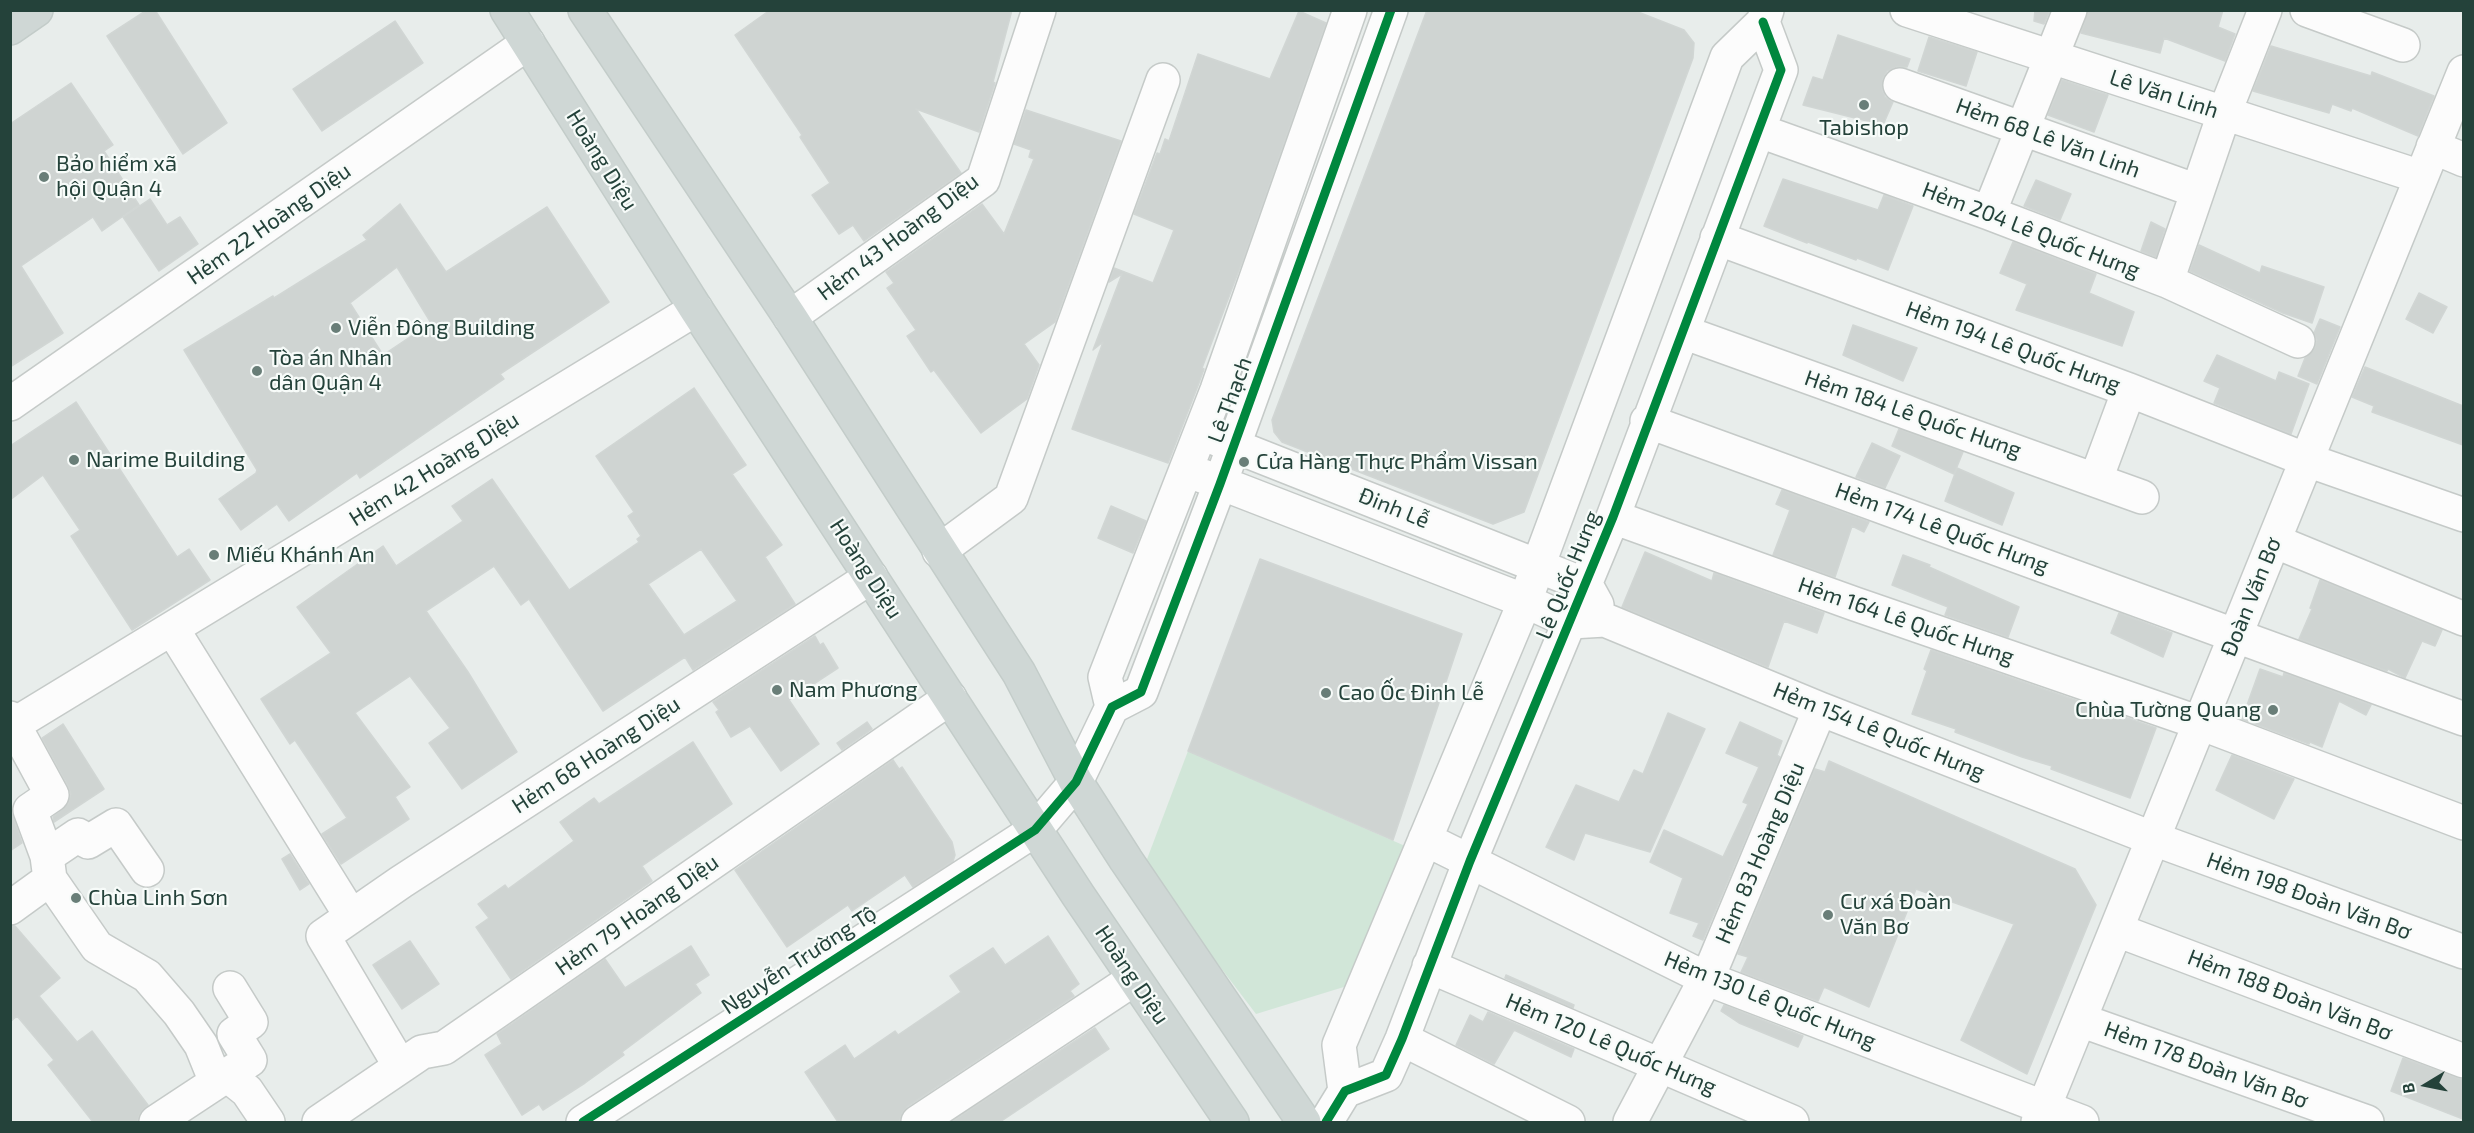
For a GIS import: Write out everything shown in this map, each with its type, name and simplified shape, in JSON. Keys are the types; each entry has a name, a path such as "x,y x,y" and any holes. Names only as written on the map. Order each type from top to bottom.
{"main road":[{"path":"10,28 36,10"},
{"name":"Hoàng Diệu","path":"507,10 696,309 1035,830 1232,1122"},
{"path":"585,10 790,317 1019,673 1076,782 1304,1122"}],"street":[{"name":"Hẻm 43 Hoàng Diệu","path":"790,317 983,180 1039,10"},
{"name":"Lê Thạch","path":"1350,10 1201,433 1105,676 1112,707 1141,692 1234,446 1391,10"},
{"name":"Lê Văn Linh","path":"1907,10 2421,177"},
{"path":"1989,213 2070,10"},
{"path":"2167,281 2224,114 2265,10"},
{"path":"2307,10 2403,45"},
{"name":"Lê Quốc Hưng","path":"1765,16 1781,70 1760,131 1647,421 1613,517 1470,861 1386,1075 1345,1091 1340,1044 1524,601 1727,57 1765,16"},
{"name":"Hẻm 22 Hoàng Diệu","path":"10,404 528,43"},
{"name":"Đoàn Văn Bơ","path":"2041,1115 2463,72"},
{"path":"939,551 1011,498 1163,80"},
{"name":"Hẻm 68 Lê Văn Linh","path":"1899,85 2197,191"},
{"name":"Hẻm 204 Lê Quốc Hưng","path":"1760,131 1989,213 2167,281 2298,341"},
{"path":"2433,147 2463,159"},
{"name":"Hẻm 194 Lê Quốc Hưng","path":"1717,238 2129,390 2307,460 2463,515"},
{"name":"Hẻm 42 Hoàng Diệu","path":"12,723 173,630 696,309"},
{"name":"Hẻm 184 Lê Quốc Hưng","path":"1683,332 2142,497"},
{"path":"2096,479 2129,390"},
{"name":"Hẻm 174 Lê Quốc Hưng","path":"1647,421 2463,719"},
{"name":"Ðinh Lễ","path":"1201,433 1586,585"},
{"name":"Ðinh Lễ","path":"1187,470 1524,601 1571,622"},
{"name":"Hẻm 164 Lê Quốc Hưng","path":"1613,517 1855,604 2200,723 2463,823"},
{"path":"2274,541 2463,619"},
{"name":"Hẻm 68 Hoàng Diệu","path":"400,1066 323,936 421,868 871,577"},
{"path":"1586,585 1605,620"},
{"name":"Hẻm 154 Lê Quốc Hưng","path":"1571,622 1605,620 1820,709 2154,839"},
{"path":"173,630 351,916"},
{"name":"Hẻm 79 Hoàng Diệu","path":"319,1122 422,1052 444,1048 950,698"},
{"path":"1076,782 1112,707"},
{"name":"Hẻm 83 Hoàng Diệu","path":"1630,1122 1714,963 1820,709"},
{"path":"12,723 52,795 30,810 49,867 97,948 147,976 179,1013 222,1079 247,1091 268,1122"},
{"name":"Nguyễn Trường Tộ","path":"583,1122 1035,830 1076,782"},
{"path":"10,908 78,835 88,842 116,825 147,870"},
{"name":"Hẻm 130 Lê Quốc Hưng","path":"1425,839 1705,978 2041,1115 2082,1122"},
{"name":"Hẻm 198 Đoàn Văn Bơ","path":"2154,839 2463,952"},
{"name":"Hẻm 188 Đoàn Văn Bơ","path":"2117,930 2463,1061"},
{"name":"Hẻm 120 Lê Quốc Hưng","path":"1429,966 1792,1122"},
{"path":"918,1122 1134,979"},
{"path":"156,1122 250,1060 234,1034 251,1022 230,988"},
{"name":"Hẻm 178 Đoàn Văn Bơ","path":"2080,1020 2367,1122"},
{"path":"1402,1039 1568,1122"},
{"path":"1326,1122 1345,1091"}],"green space":[{"path":"1188,751 1412,849 1360,982 1256,1014 1144,867"}],"building":[{"path":"147,10 155,10 227,123 183,154 107,36"},
{"path":"770,10 1012,10 993,82 995,83 979,132 916,109 961,173 864,241 853,225 839,234 812,195 830,183 800,137 802,135 735,35"},
{"path":"1427,10 1633,10 1684,30 1694,43 1693,58 1524,512 1493,524 1282,442 1274,432 1272,420"},
{"path":"2035,10 2050,10 2044,24 2034,21"},
{"path":"2088,10 2223,10 2218,27 2235,34 2225,61 2164,38 2160,53 2081,33"},
{"path":"1299,11 1326,23 1244,257 1202,368 1204,369 1199,383 1168,463 1072,429 1103,342 1093,350 1122,274 1109,282 1114,268 1153,283 1174,230 1134,214 1157,153 1160,154 1165,139 1169,141 1198,54 1270,79"},
{"path":"395,21 423,63 322,131 293,89"},
{"path":"1838,35 1910,59 1907,67 1896,67 1887,71 1883,78 1882,89 1885,97 1893,102 1883,125 1803,105 1813,77 1823,80"},
{"path":"1929,37 1977,52 1966,86 1918,71"},
{"path":"2271,46 2371,76 2372,72 2434,96 2418,136 2352,108 2351,111 2332,104 2329,113 2253,91"},
{"path":"2062,80 2108,95 2094,132 2048,115"},
{"path":"71,83 113,145 104,151 139,205 102,231 93,217 21,266 63,333 10,367 10,124"},
{"path":"1026,110 1121,141 1055,322 1024,344 1039,365 1027,399 981,433 934,370 931,372 907,336 916,330 887,288 894,283 886,272 982,204 1004,234 1034,159 1029,157 1031,150 1014,144"},
{"path":"1783,179 1878,210 1884,195 1913,206 1888,270 1764,226"},
{"path":"2036,180 2071,194 2060,220 2024,206"},
{"path":"150,199 167,225 180,217 198,244 159,271 123,217"},
{"path":"400,204 446,272 547,207 609,302 500,374 504,379 360,478 357,473 289,521 277,504 241,530 219,499 257,470 184,350 367,240 363,235","holes":["397,267 431,323 383,355 350,303"]},
{"path":"2151,222 2165,229 2156,257 2141,251"},
{"path":"2013,242 2096,274 2089,293 2134,312 2122,346 2016,310 2027,284 2000,273"},
{"path":"2199,245 2260,273 2262,266 2324,287 2312,323 2283,313 2190,271"},
{"path":"2419,293 2447,307 2433,333 2406,319"},
{"path":"2320,319 2340,327 2317,384 2298,376 2305,358 2315,348 2317,340 2314,333"},
{"path":"1853,325 1917,348 1903,381 1843,355"},
{"path":"2217,355 2276,381 2279,372 2309,384 2291,434 2214,403 2220,388 2204,381"},
{"path":"2365,367 2463,406 2463,445 2372,412 2374,406 2352,397"},
{"path":"694,388 746,465 732,474 782,545 765,557 795,604 693,670 685,657 603,711 529,599 521,605 494,566 426,611 468,672 517,752 462,789 429,743 450,728 410,676 355,713 410,787 395,797 409,819 341,864 322,834 347,818 295,740 290,744 261,699 331,653 297,607 383,546 396,566 463,521 452,506 492,479 569,590 639,542 637,539 641,536 628,516 634,512 596,456","holes":["701,549 737,601 684,635 648,584"]},
{"path":"76,402 177,557 189,549 210,580 132,630 71,536 80,530 43,475 10,500 10,446"},
{"path":"1899,429 1963,452 1954,474 1892,446"},
{"path":"1872,443 1900,456 1885,488 1856,477"},
{"path":"1957,468 2014,493 2002,525 1945,501"},
{"path":"1782,490 1869,522 1864,532 1852,526 1835,577 1773,555 1790,510 1776,504"},
{"path":"1111,506 1146,521 1133,553 1098,538"},
{"path":"1645,552 1712,581 1714,573 1824,613 1817,633 1784,621 1768,667 1622,607"},
{"path":"1903,555 1930,565 1929,567 2019,607 2008,637 1945,615 1948,607 1892,585"},
{"name":"Cao Ốc Đinh Lễ","path":"1260,559 1462,634 1393,840 1188,751"},
{"path":"2320,580 2442,630 2435,646 2422,641 2405,678 2388,669 2387,671 2299,639 2312,609 2310,608"},
{"path":"2119,613 2172,633 2163,657 2111,633"},
{"path":"815,636 820,645 823,643 838,668 789,700 819,744 781,771 750,726 731,737 716,712 719,710 713,702"},
{"path":"1931,650 2156,728 2130,798 2051,769 2052,766 1955,732 1956,729 1912,714 1927,671 1924,669"},
{"path":"2260,669 2283,677 2284,673 2371,705 2366,715 2339,701 2322,747 2310,742 2309,744 2242,719"},
{"path":"1668,713 1705,729 1650,852 1585,833 1574,860 1546,847 1576,785 1619,802 1634,770 1643,774"},
{"path":"867,722 872,729 842,750 837,743"},
{"path":"1740,722 1782,741 1777,755 1780,757 1703,940 1693,936 1699,923 1670,913 1683,878 1650,862 1664,830 1723,857 1748,804 1743,802 1759,767 1726,753"},
{"path":"63,724 104,789 54,822 53,817 68,804 71,794 42,738"},
{"path":"693,742 732,804 642,866 652,881 511,979 476,927 489,918 478,904 505,885 508,889 574,841 560,822 594,798 599,804"},
{"path":"2232,755 2294,779 2274,819 2216,790"},
{"path":"893,760 899,769 902,767 952,842 955,855 953,861 913,887 905,875 852,911 848,905 787,947 735,870"},
{"name":"Cư xá Đoàn Văn Bơ","path":"1829,761 2075,869 2096,905 2027,1074 1961,1040 2014,924 1916,889 1869,1007 1824,987 1818,1001 1741,972 1748,957 1738,954 1815,769 1825,772"},
{"path":"12,814 22,843 10,851 10,815"},
{"path":"290,854 309,884 300,890 282,859"},
{"path":"10,926 15,926 60,978 39,996 77,1042 92,1031 148,1105 140,1113 137,1122 93,1122 48,1065 54,1060 17,1016 10,1022"},
{"path":"1048,936 1079,984 1070,991 1074,996 908,1106 899,1122 838,1122 805,1072 845,1045 854,1059 895,1031 898,1035 961,992 950,976 993,948 1005,965"},
{"path":"410,941 439,984 402,1009 373,965"},
{"path":"691,946 709,975 695,984 701,993 622,1052 624,1055 585,1083 543,1110 539,1104 522,1115 485,1055 502,1044 497,1034 605,959 625,988"},
{"path":"1506,975 1574,1005 1573,1008 1505,978"},
{"path":"1724,1005 1803,1036 1798,1047 1739,1023 1721,1011"},
{"path":"1488,1012 1574,1049 1571,1057 1514,1030 1494,1064 1456,1045 1470,1015 1483,1022"},
{"path":"1095,1028 1109,1049 1000,1122 951,1122"},
{"path":"2403,1058 2463,1080 2463,1119 2391,1091"}],"cycle path":[{"path":"583,1122 1035,830 1076,782 1112,707 1141,692 1220,484 1391,10"},
{"path":"1326,1122 1345,1091 1386,1075 1470,861 1613,517 1781,70 1763,22"}],"place":[{"name":"Tabishop","path":"1864,105"},
{"name":"Bảo hiểm xã hội Quận 4","path":"44,177"},
{"name":"Viễn Đông Building","path":"336,328"},
{"name":"Tòa án Nhân dân Quận 4","path":"257,371"},
{"name":"Narime Building","path":"74,460"},
{"name":"Cửa Hàng Thực Phẩm Vissan","path":"1244,462"},
{"name":"Miếu Khánh An","path":"214,555"},
{"name":"Nam Phương","path":"777,690"},
{"name":"Cao Ốc Đinh Lễ","path":"1326,693"},
{"name":"Chùa Tường Quang","path":"2273,710"},
{"name":"Chùa Linh Sơn","path":"76,898"},
{"name":"Cư xá Đoàn Văn Bơ","path":"1828,915"}]}
